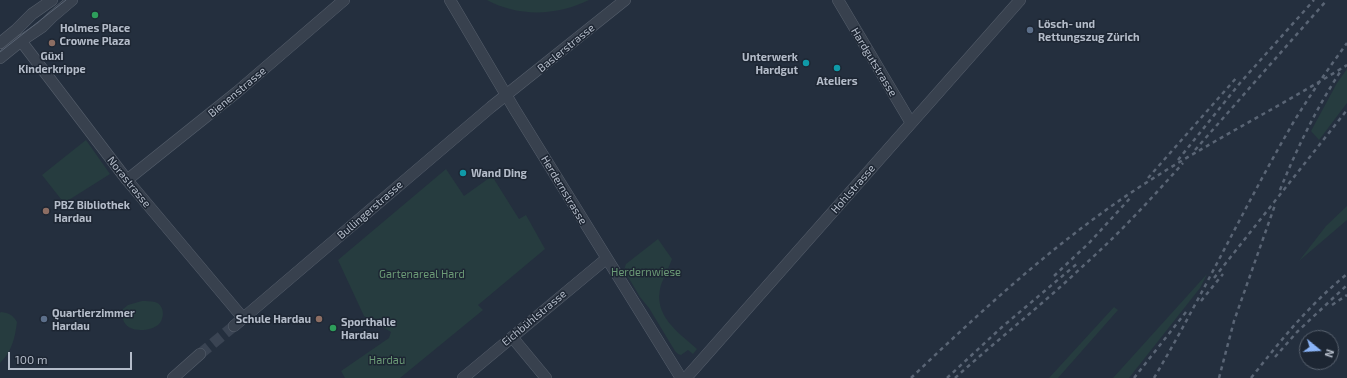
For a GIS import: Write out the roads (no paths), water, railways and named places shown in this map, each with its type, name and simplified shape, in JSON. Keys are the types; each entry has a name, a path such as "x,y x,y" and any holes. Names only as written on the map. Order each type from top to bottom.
{"street":[{"path":"0,43 32,14 52,0"},
{"path":"0,58 21,41 42,28 52,17 72,0"},
{"name":"Bienenstrasse","path":"127,180 237,92 344,0"},
{"name":"Herdernstrasse","path":"450,0 506,95 680,378"},
{"name":"Baslerstrasse","path":"506,95 625,0"},
{"name":"Hardgutstrasse","path":"838,0 911,123"},
{"name":"Hohlstrasse","path":"686,378 1020,0"},
{"name":"Norastrasse","path":"21,41 127,180 243,318"},
{"name":"Bullingerstrasse","path":"234,326 506,95"},
{"name":"Eichbühlstrasse","path":"463,378 606,259"},
{"path":"512,337 546,378"},
{"path":"173,378 200,354"}],"tunnel":[{"path":"200,354 234,326"}],"tram line":[{"path":"0,52 66,0"}],"railway":[{"path":"1178,160 1240,83 1314,0"},
{"path":"1195,150 1327,0"},
{"path":"1154,378 1190,315 1293,123 1319,82 1347,43"},
{"path":"911,378 1013,284 1095,218 1150,180 1347,65"},
{"path":"1280,190 1308,128 1342,69"},
{"path":"1148,178 1238,76"},
{"path":"1214,278 1347,110"},
{"path":"955,378 1052,295 1096,254 1159,190 1183,163"},
{"path":"1054,276 1090,242 1132,196"},
{"path":"1219,378 1234,321 1275,205"},
{"path":"947,378 1002,327 1079,262"},
{"path":"1201,301 1223,274"},
{"path":"1251,378 1285,336 1308,311 1347,274"},
{"path":"1275,357 1297,332 1347,285"},
{"path":"1332,305 1347,295"},
{"path":"1134,378 1186,312"}],"place":[{"name":"Holmes Place Crowne Plaza","path":"95,15"},
{"name":"Lösch- und Rettungszug Zürich","path":"1030,30"},
{"name":"Güxi Kinderkrippe","path":"52,43"},
{"name":"Unterwerk Hardgut","path":"806,63"},
{"name":"Ateliers","path":"837,68"},
{"name":"Wand Ding","path":"463,173"},
{"name":"PBZ Bibliothek Hardau","path":"46,211"},
{"name":"Quartierzimmer Hardau","path":"44,319"},
{"name":"Schule Hardau","path":"319,319"},
{"name":"Sporthalle Hardau","path":"333,328"}],"park label":[{"name":"Herdernwiese","path":"646,272"},
{"name":"Gartenareal Hard","path":"422,274"},
{"name":"Hardau","path":"387,360"}]}
